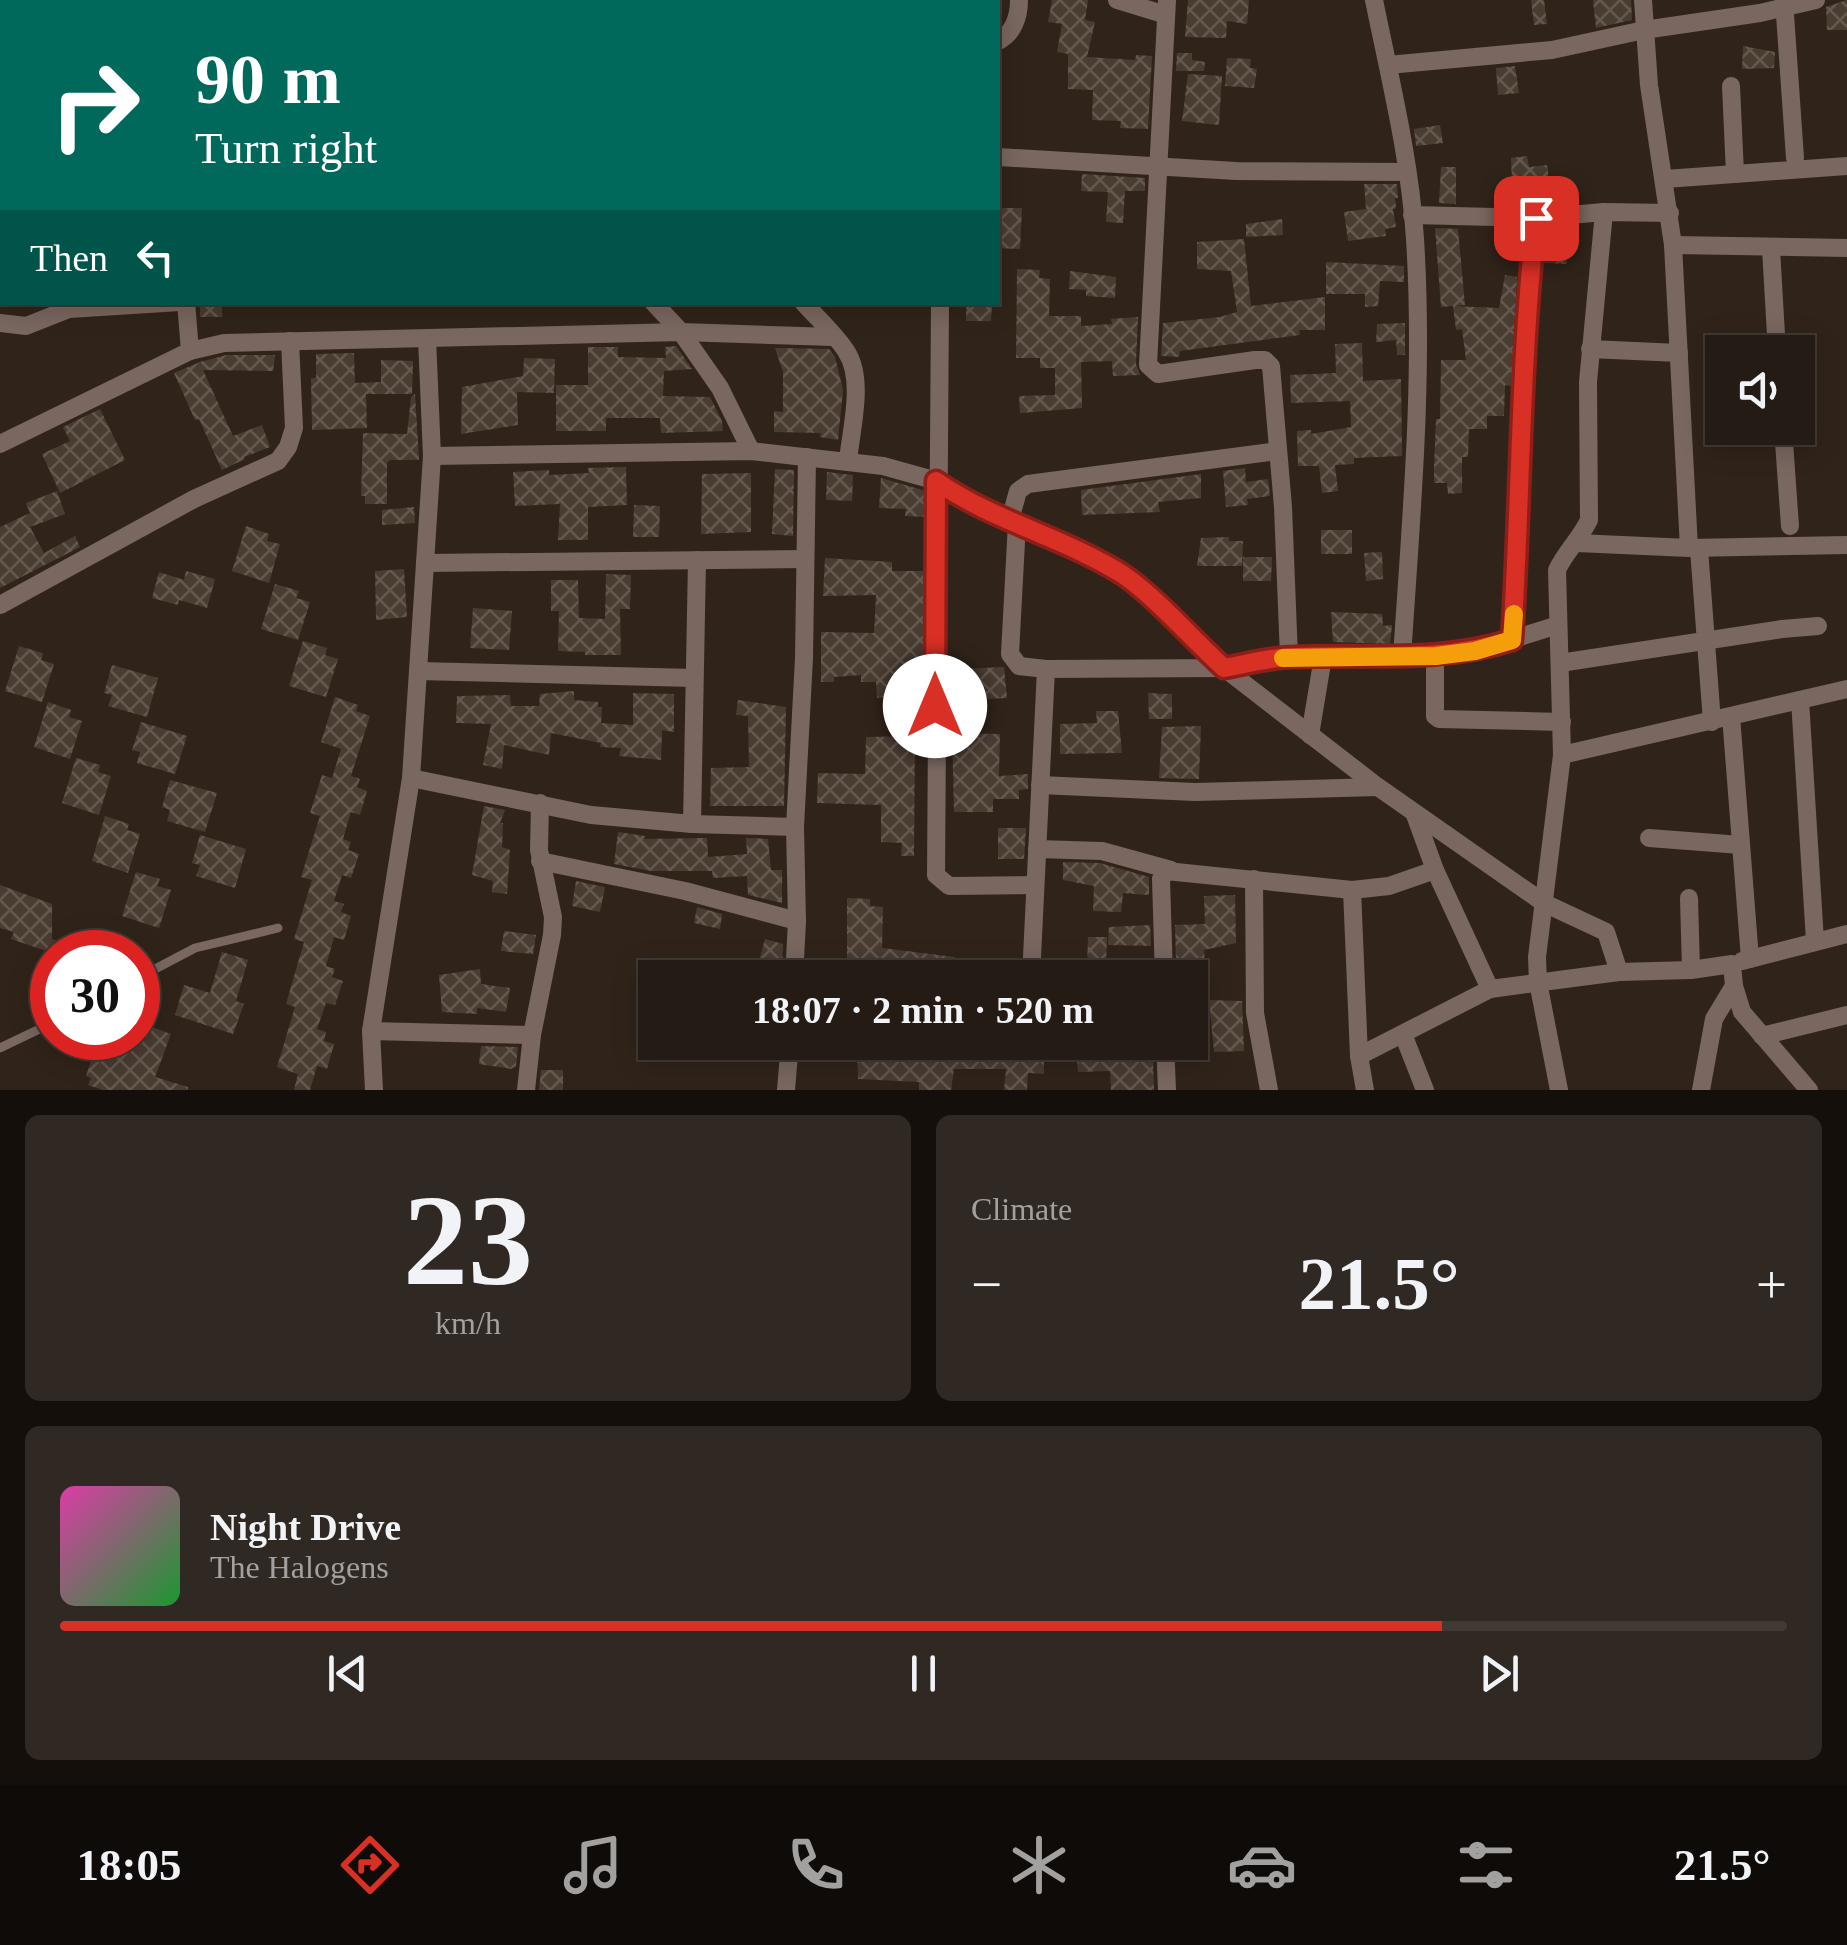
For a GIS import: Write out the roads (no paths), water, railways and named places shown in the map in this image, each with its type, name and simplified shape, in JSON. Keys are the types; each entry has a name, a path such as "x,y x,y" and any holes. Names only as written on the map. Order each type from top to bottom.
{"street":[{"path":"1000,40 1013,26 1019,0"},
{"path":"1117,0 1166,7 1148,366 1158,374 1255,360 1269,362 1290,656"},
{"path":"1374,0 1407,172 1419,357 1402,657"},
{"path":"1643,0 1653,120 1673,245 1694,548 1741,845 1741,961 1734,986 1714,1019 1701,1090"},
{"path":"1388,65 1552,50 1816,0"},
{"path":"1784,4 1795,158"},
{"path":"1732,86 1735,174"},
{"path":"1000,156 1236,171 1407,172"},
{"path":"1664,179 1847,166"},
{"path":"1412,215 1536,218 1604,212 1670,213"},
{"path":"1558,1090 1537,957 1562,756 1557,570 1589,520 1590,349 1604,212"},
{"path":"1512,640 1522,483 1526,316 1536,218"},
{"path":"1673,245 1847,248"},
{"path":"1771,248 1777,335"},
{"path":"0,323 26,326 69,309 134,305"},
{"path":"183,305 190,351"},
{"path":"655,305 681,332 720,388 751,451"},
{"path":"806,305 851,361 855,382 848,462"},
{"path":"940,305 936,874 949,886 1036,885"},
{"path":"0,444 190,351 224,343 681,332 833,337"},
{"path":"374,1090 371,1031 412,778 432,456 427,338"},
{"path":"0,605 194,499 278,461 294,428 290,341"},
{"path":"1590,349 1679,353"},
{"path":"1784,445 1790,526"},
{"path":"432,456 751,451 882,466 936,481 966,500 1074,548 1125,576 1224,668 1414,814 1544,903 1606,932 1619,972"},
{"path":"1278,451 1028,484 1018,490 1013,522 1010,654 1018,666 1224,668 1290,656 1436,656 1475,651 1558,626"},
{"path":"795,960 795,826 807,457"},
{"path":"1577,542 1694,548 1847,545"},
{"path":"426,563 806,558"},
{"path":"692,824 697,560"},
{"path":"1560,662 1818,626"},
{"path":"1436,656 1434,707 1439,719 1562,722"},
{"path":"1310,735 1323,657"},
{"path":"1032,960 1046,669"},
{"path":"418,671 694,678"},
{"path":"1562,756 1847,689"},
{"path":"1800,700 1815,940"},
{"path":"412,778 592,815 692,824 795,826"},
{"path":"1040,784 1195,792 1378,787"},
{"path":"526,1090 553,916 540,861 540,803"},
{"path":"1414,814 1490,989"},
{"path":"1649,838 1741,845"},
{"path":"1037,848 1102,851 1171,870 1352,890 1389,886 1436,870"},
{"path":"540,861 685,891 798,921"},
{"path":"1163,960 1161,878 1171,870"},
{"path":"1254,879 1255,1013 1269,1090"},
{"path":"1352,890 1358,1056 1365,1090"},
{"path":"1689,898 1690,970"},
{"path":"1358,1056 1490,989 1619,972 1690,970 1847,934"},
{"path":"1734,986 1742,1012 1809,1090"},
{"path":"1762,1036 1847,1015"},
{"path":"371,1031 532,1035"},
{"path":"1403,1034 1425,1090"},
{"path":"786,1090 788,1060"},
{"path":"1166,1060 1167,1090"}],"lane":[{"path":"160,966 195,948 278,928"},
{"path":"0,1048 30,1034"}]}
